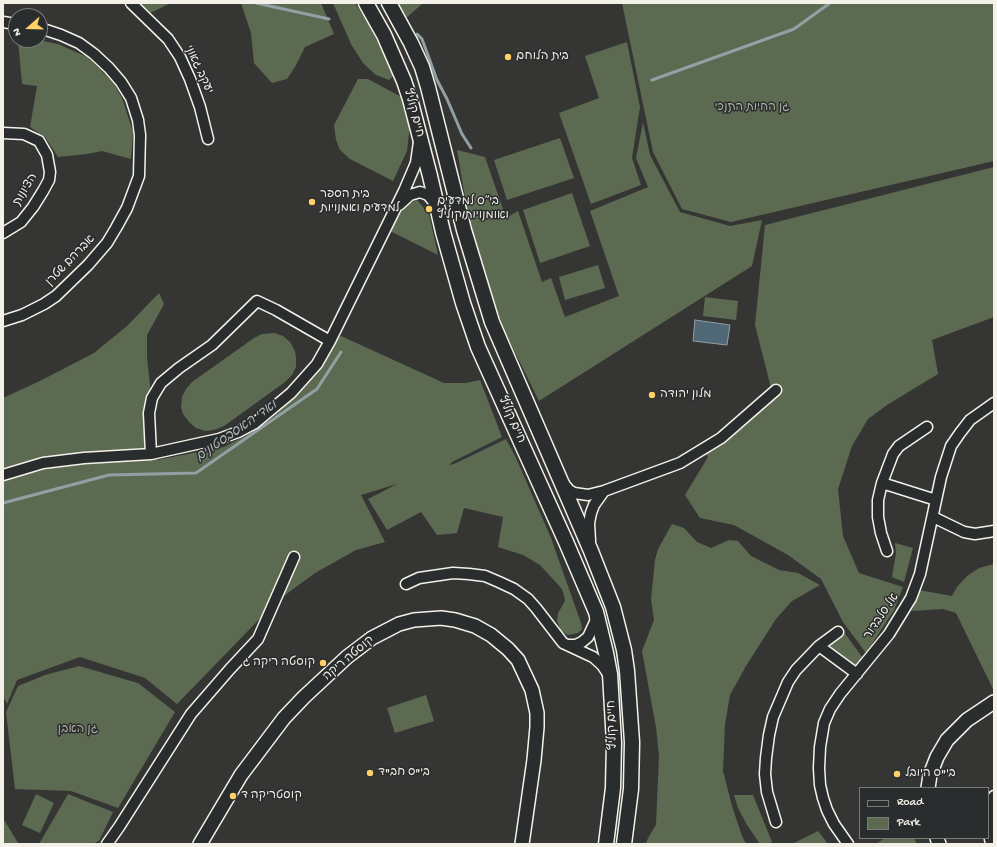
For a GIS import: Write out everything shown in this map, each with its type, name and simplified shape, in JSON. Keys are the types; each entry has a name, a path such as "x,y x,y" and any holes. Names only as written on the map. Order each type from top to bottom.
{"main road":[{"name":"חיים קוליץ","path":"366,3 384,35 404,81 438,209 442,232 478,347 596,612 610,677 614,743 611,810 606,844"},
{"name":"חיים קוליץ","path":"389,3 411,42 424,74 468,244 492,322 591,551 613,607 624,650 628,679 632,742 631,789 624,844"}],"street":[{"name":"יעקב גאוני","path":"131,3 168,39 180,57 200,106 208,139"},
{"name":"אברהם שטרן","path":"3,320 22,315 44,304 56,296 88,265 107,242 116,228 127,208 139,176 140,135 138,120 131,98 121,82 94,54 79,43 48,31"},
{"name":"הציונות","path":"3,133 24,134 39,141 47,155 50,172 49,180 44,191 34,207 20,222 3,233"},
{"path":"3,475 43,463 84,458 150,454 219,439 238,432 255,422 291,393 317,364 330,341 395,209 416,162 419,136"},
{"path":"395,209 405,200 420,192 432,199 438,209"},
{"path":"150,454 149,413 152,398 161,383 179,368 212,345 257,301 276,310 330,341"},
{"path":"558,476 574,493 588,495 604,491 680,463 721,438 776,390"},
{"name":"אל סלבדור","path":"848,844 834,824 822,798 820,779 820,747 824,723 830,709 840,694 889,634 911,598 920,574 936,500 945,463 951,446 970,420 994,403"},
{"path":"887,551 878,518 878,500 882,483 890,461 896,450 908,439 927,427"},
{"path":"882,483 936,500"},
{"path":"591,551 589,530 591,513 594,504 604,491"},
{"path":"932,517 964,532 975,534 994,531"},
{"path":"107,844 119,828 191,714 220,679 258,639 294,557"},
{"path":"406,584 419,578 454,573 485,576 514,589 528,599 563,643 593,657 602,665 610,677"},
{"path":"568,645 582,642 588,637 595,622 596,612"},
{"name":"קוסטה ריקה","path":"200,844 241,775 284,718 304,698 347,658 372,638 389,629 414,620 441,618 476,626 491,635 508,649 518,660 532,690 537,713 537,727 534,760 522,844"},
{"path":"776,822 767,792 765,774 769,735 774,717 788,682 796,670 819,646 838,632"},
{"path":"819,646 857,674"},
{"path":"928,787 930,775 937,757 948,740 967,720 994,702"},
{"path":"991,844 989,821 991,804 994,796"}],"green space":[{"path":"138,3 171,3 150,13"},
{"path":"241,3 321,3 334,34 305,47 287,79 272,83 254,63 251,33"},
{"path":"333,3 355,3 369,25 394,75 389,80 376,75 363,63 351,44"},
{"path":"396,3 423,3 405,19"},
{"name":"גן החיות התנכי","path":"622,3 994,3 994,161 731,222 682,209 653,152"},
{"path":"48,42 58,44 87,57 114,84 122,98 133,132 131,159 102,151 58,157 45,137 30,127 37,86 22,84 19,48 48,48"},
{"path":"627,42 640,107 632,158 641,185 591,204 559,113 599,98 585,56"},
{"path":"358,79 368,79 405,99 410,124 407,151 393,181 350,159 340,150 336,140 334,125"},
{"path":"643,122 650,155 680,212 730,226 762,220 752,266 539,401 504,330 495,305 470,226 457,150 485,157 506,218 518,211 542,282 551,278 565,317 619,296 590,211 648,187 636,158"},
{"path":"560,138 574,178 507,200 494,160"},
{"path":"994,167 994,317 932,340 938,374 887,405 868,419 852,446 838,489 843,536 859,573 903,587 894,610 866,653 843,622 821,579 788,555 734,525 700,518 685,495 708,457 705,452 771,388 755,325 765,225"},
{"path":"572,193 590,246 540,263 523,210"},
{"path":"417,200 429,214 438,255 390,231 402,210"},
{"path":"598,265 605,288 565,300 559,277"},
{"path":"159,293 164,304 147,335 147,358 157,460 224,447 264,426 303,389 330,341 341,336 444,383 466,383 480,380 502,437 452,462 449,465 506,439 516,458 551,538 582,629 578,633 568,635 561,631 557,621 558,613 565,601 562,589 540,565 523,555 498,547 503,517 464,508 457,533 437,535 421,512 387,530 368,499 397,484 361,495 385,542 356,550 315,573 277,601 177,704 145,678 80,657 17,680 7,704 3,696 3,398 94,353 127,326"},
{"path":"705,297 738,301 736,320 703,316"},
{"path":"274,333 283,336 290,342 295,351 296,367 292,375 285,382 224,426 214,430 205,431 196,428 189,422 183,414 181,407 182,397 192,382 254,338 262,334"},
{"path":"672,524 684,528 697,542 711,548 729,540 738,541 751,556 779,570 798,573 820,585 792,601 776,619 746,666 730,695 725,724 723,771 732,806 746,844 646,844 656,825 659,756 656,727 642,651 654,620 651,599 655,560 658,549"},
{"path":"895,543 913,548 904,582 892,577 896,553"},
{"path":"994,564 993,689 956,613 943,609 912,611 919,590 952,596 957,587 967,576 979,568"},
{"path":"844,632 862,657 856,667 829,645"},
{"name":"גן האבן","path":"79,666 138,683 175,712 118,808 71,791 15,789 6,712 18,686 45,675"},
{"path":"426,695 434,721 395,733 387,708"},
{"path":"36,794 54,803 40,833 22,825"},
{"path":"68,794 113,812 99,841 92,844 39,844"},
{"path":"734,795 753,795 772,842 768,844 760,844 747,825 738,808"},
{"path":"3,818 18,843 18,844 3,844"},
{"path":"818,831 828,844 792,844"},
{"path":"884,839 914,839 917,844 876,844"}],"water":[{"path":"695,320 730,325 727,345 693,341"}],"waterway":[{"path":"256,3 329,19"},
{"path":"652,80 794,29 830,3"},
{"path":"417,34 422,39 437,80 462,134 471,148"},
{"name":"ואדי האסבסטונים","path":"3,503 109,475 196,473 317,389 341,352"}],"place":[{"name":"בית הלוחם","path":"508,57"},
{"name":"בית הספר למדעים ואמנויות","path":"312,202"},
{"name":"בי״ס למדעים ואומנויות/קוליץ","path":"429,209"},
{"name":"מלון יהודה","path":"652,395"},
{"name":"קוסטה ריקה ג","path":"323,663"},
{"name":"בי\"ס חב\"ד","path":"370,773"},
{"name":"בי\"ס היובל","path":"897,774"},
{"name":"קוסטריקה ד","path":"233,796"}]}
